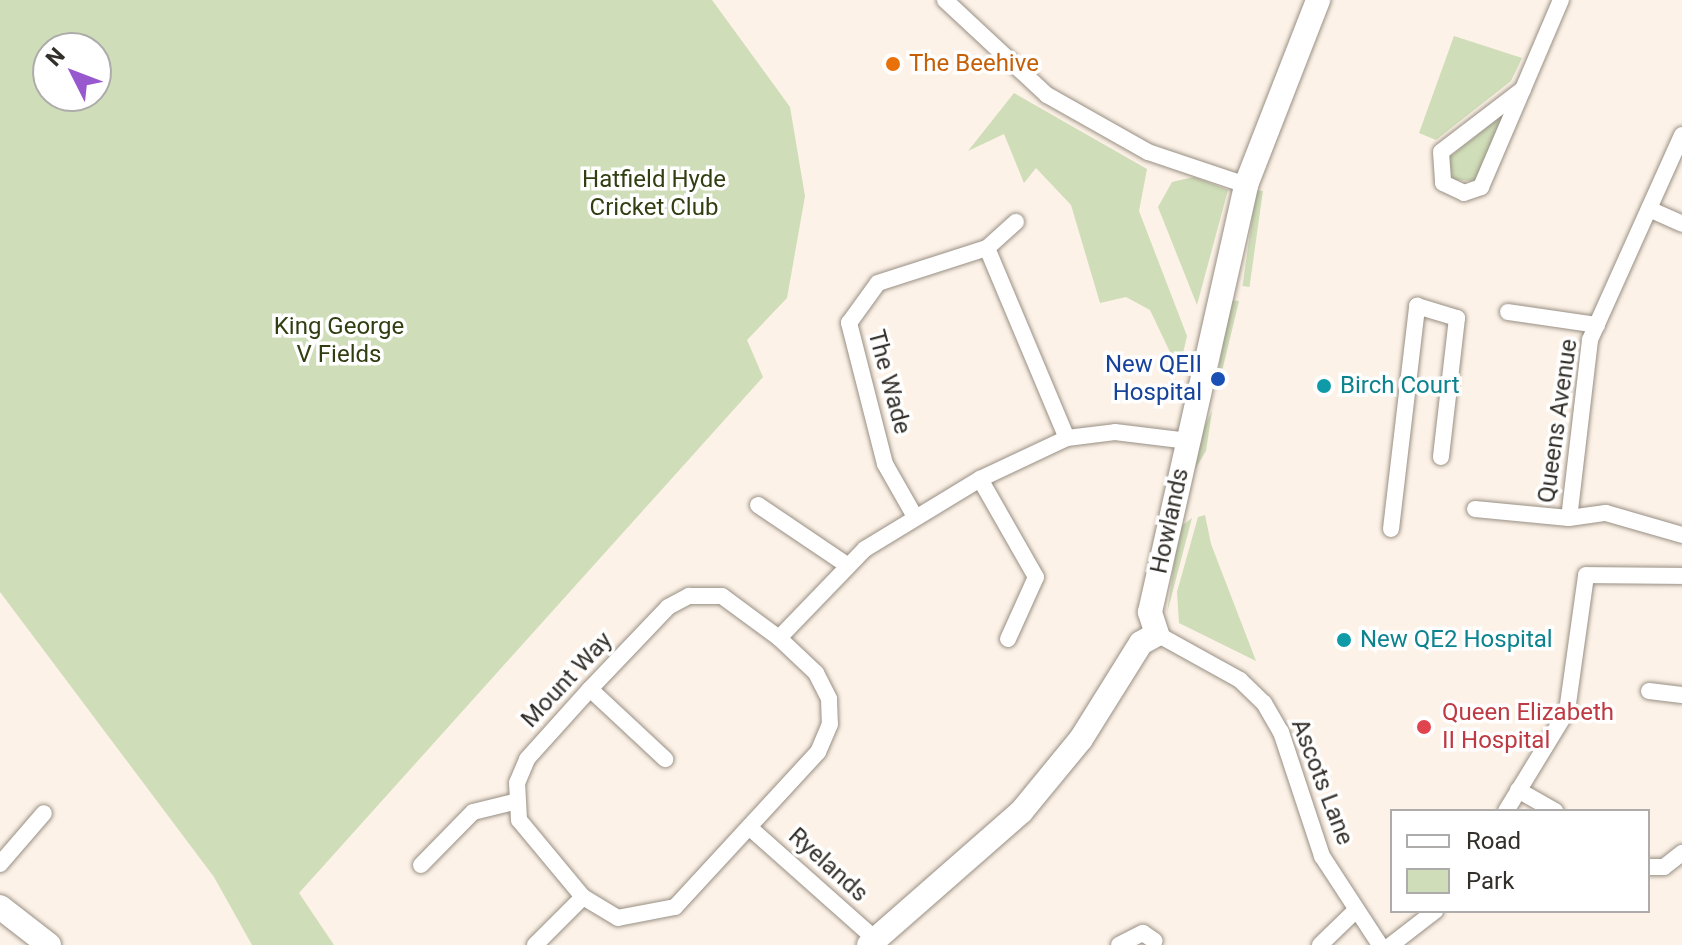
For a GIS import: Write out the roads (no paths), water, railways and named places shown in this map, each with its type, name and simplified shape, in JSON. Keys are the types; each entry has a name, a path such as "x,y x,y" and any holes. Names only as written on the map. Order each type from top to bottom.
{"street":[{"path":"945,0 1047,95 1148,152 1246,185"},
{"name":"Howlands","path":"1157,634 1150,612 1246,185 1318,0"},
{"path":"1523,89 1441,152 1443,183 1464,193 1481,187 1523,89 1561,0"},
{"name":"Queens Avenue","path":"1682,135 1597,325 1569,518 1606,513 1682,535"},
{"path":"1649,209 1682,224"},
{"name":"The Wade","path":"914,515 885,464 849,323 878,283 987,248 1016,222"},
{"path":"987,248 1067,438"},
{"path":"1391,529 1417,306 1457,318 1441,457"},
{"path":"1508,312 1597,325"},
{"path":"779,638 847,565 914,515 980,479 1067,438 1115,432 1188,441"},
{"path":"980,479 1036,577 1008,639"},
{"path":"758,505 847,565"},
{"path":"1475,509 1569,518"},
{"path":"1507,809 1567,711 1586,575 1682,576"},
{"name":"Mount Way","path":"689,596 722,596 779,638 816,673 829,699 830,724 818,752 675,907 618,918 583,897 519,820 514,802 527,759 590,689 668,607 689,596"},
{"path":"872,942 1021,812 1081,739 1141,643 1157,634"},
{"name":"Ascots Lane","path":"1157,634 1240,680 1264,703 1281,732 1322,856 1380,945"},
{"path":"590,689 665,759"},
{"path":"1649,691 1682,695"},
{"path":"1518,790 1551,809"},
{"path":"421,865 473,812 514,802"},
{"path":"0,864 44,813"},
{"name":"Ryelands","path":"749,827 872,942"},
{"path":"1650,867 1664,867 1682,853"},
{"path":"535,945 583,897"},
{"path":"0,907 49,945"},
{"path":"1320,945 1356,910"},
{"path":"1391,945 1432,913"},
{"path":"1119,945 1143,933 1155,941"}],"place":[{"name":"The Beehive","path":"893,64"},
{"name":"New QEII Hospital","path":"1218,379"},
{"name":"Birch Court","path":"1324,386"},
{"name":"New QE2 Hospital","path":"1344,640"},
{"name":"Queen Elizabeth II Hospital","path":"1424,727"}],"park label":[{"name":"Hatfield Hyde Cricket Club","path":"654,194"},
{"name":"King George V Fields","path":"339,341"}]}
